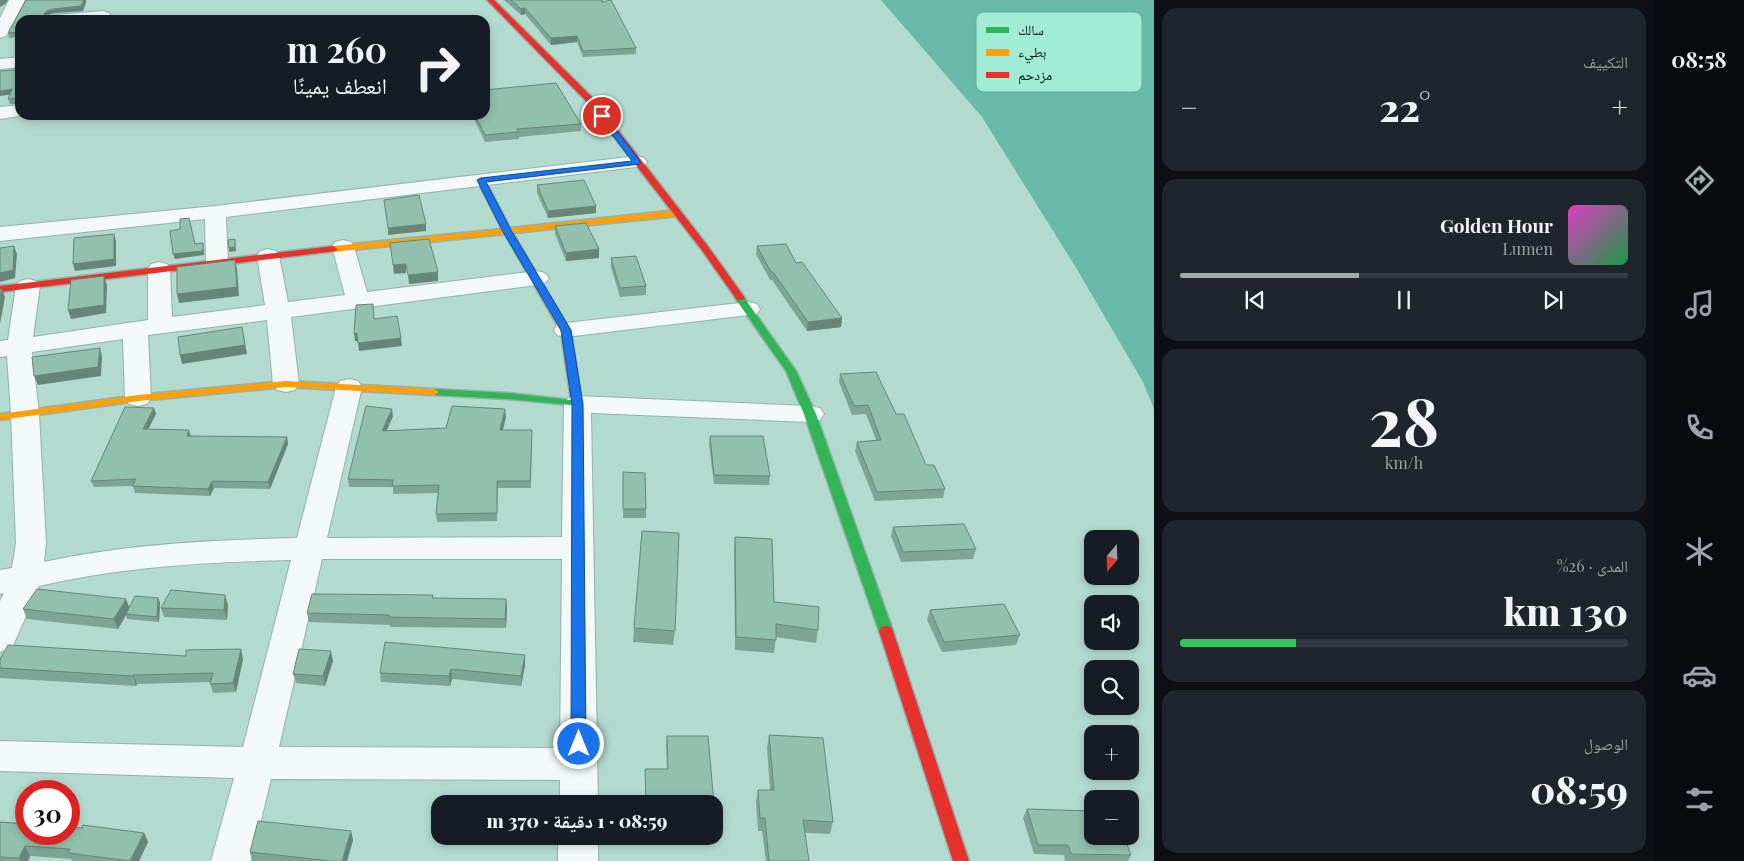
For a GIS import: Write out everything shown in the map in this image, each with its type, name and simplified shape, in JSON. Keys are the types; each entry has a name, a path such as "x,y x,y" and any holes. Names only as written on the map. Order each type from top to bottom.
{"street":[{"path":"2,28 17,0"},
{"path":"490,0 590,100 678,213 773,342 791,371 810,414 886,631 961,861"},
{"path":"105,15 114,3"},
{"path":"2,28 15,24"},
{"path":"0,64 15,62"},
{"path":"0,113 15,112"},
{"path":"0,234 215,212 637,162"},
{"path":"481,180 507,230 566,330 577,404 578,795"},
{"path":"215,212 217,262"},
{"path":"0,289 268,256 678,213"},
{"path":"343,248 358,301"},
{"path":"268,256 278,312 286,384"},
{"path":"159,269 160,326"},
{"path":"10,348 135,329 537,278"},
{"path":"0,640 13,580 31,543 12,415 10,348 28,286"},
{"path":"566,330 748,309"},
{"path":"135,329 138,398"},
{"path":"12,415 138,398 286,384 507,396 577,404 810,414"},
{"path":"231,861 258,763 308,549 349,386"},
{"path":"13,580 114,561 180,554 308,549 578,548"},
{"path":"0,756 258,763 579,764"},
{"path":"578,845 578,861"}],"shaded area":[{"path":"881,0 1154,0 1154,409 1143,382 1075,266 982,117"}],"building":[{"path":"26,0 84,0 81,6 53,9 47,11 45,15 18,15"},
{"path":"511,0 602,0 602,2 611,0 636,48 583,51 577,36 551,38 525,8 521,9"},
{"path":"15,20 15,32 8,33"},
{"path":"15,70 15,98 8,99 12,89 0,91 0,71"},
{"path":"556,83 581,124 517,129 518,132 485,135 478,120 490,120 490,90"},
{"path":"584,180 596,206 548,211 537,185"},
{"path":"419,195 426,224 388,228 384,200"},
{"path":"189,218 195,244 203,243 203,251 173,254 170,231 180,229 180,219"},
{"path":"586,223 599,249 566,253 555,226"},
{"path":"114,234 114,259 73,264 74,238"},
{"path":"235,239 235,247 229,248 228,240"},
{"path":"429,239 438,272 408,275 406,264 393,265 390,243"},
{"path":"786,244 796,263 802,262 842,318 808,322 773,272 771,272 757,246"},
{"path":"14,246 13,270 0,273 0,248"},
{"path":"636,256 646,286 620,288 611,258"},
{"path":"235,260 237,287 177,294 177,267"},
{"path":"104,276 104,305 68,310 71,280"},
{"path":"373,304 374,319 397,316 401,338 358,343 357,333 354,334 356,305"},
{"path":"242,327 245,345 180,355 178,337"},
{"path":"100,348 98,367 34,376 32,357"},
{"path":"876,372 896,414 904,414 926,465 934,465 945,489 877,492 857,442 881,440 868,405 854,406 840,374"},
{"path":"366,406 392,409 382,431 446,428 452,406 505,409 500,430 532,430 530,481 497,481 497,513 436,514 439,485 392,486 393,480 348,479"},
{"path":"125,407 154,408 143,429 189,430 187,436 287,437 268,482 212,481 208,489 132,486 136,479 91,481"},
{"path":"710,436 763,436 770,476 714,475"},
{"path":"623,472 645,473 646,509 623,509"},
{"path":"964,524 976,549 903,552 893,527"},
{"path":"642,531 679,533 675,631 634,628"},
{"path":"735,537 772,539 774,602 819,607 818,630 776,624 776,640 736,637"},
{"path":"37,589 126,599 114,619 23,609"},
{"path":"171,590 225,595 224,610 161,608"},
{"path":"312,594 433,595 432,598 506,599 505,619 389,617 389,615 307,613"},
{"path":"135,596 158,598 157,617 126,614"},
{"path":"1004,604 1020,635 944,642 930,610"},
{"path":"385,642 525,655 521,676 451,669 449,676 380,673"},
{"path":"8,645 186,656 186,650 241,649 233,683 210,684 213,673 133,676 0,668 0,659"},
{"path":"299,649 331,651 323,676 293,674"},
{"path":"769,735 823,738 833,822 803,820 809,861 769,861 765,818 760,818 758,790 774,790"},
{"path":"667,736 708,736 713,795 646,795 645,769 668,769"},
{"path":"1027,809 1084,811 1084,845 1127,845 1131,855 1071,854 1068,845 1038,845"},
{"path":"258,821 351,831 342,861 330,861 250,852"},
{"path":"0,822 15,823 15,845 80,845 80,828 83,825 144,833 130,861 68,853 70,849 25,846 19,858 0,857"}],"traffic: fast":[{"path":"740,298 791,371 810,414 886,631"},
{"path":"434,392 507,396 577,404 566,332"}],"traffic: slow":[{"path":"481,180 507,230 566,332"},
{"path":"333,249 678,213"},
{"path":"0,417 138,398 286,384 434,392"}],"traffic: jam":[{"path":"490,0 590,100 704,247 740,298"},
{"path":"0,289 333,249"},
{"path":"886,631 961,861"}],"route":[{"path":"579,744 577,404 566,330 507,230 481,180 637,162 602,116"}]}
